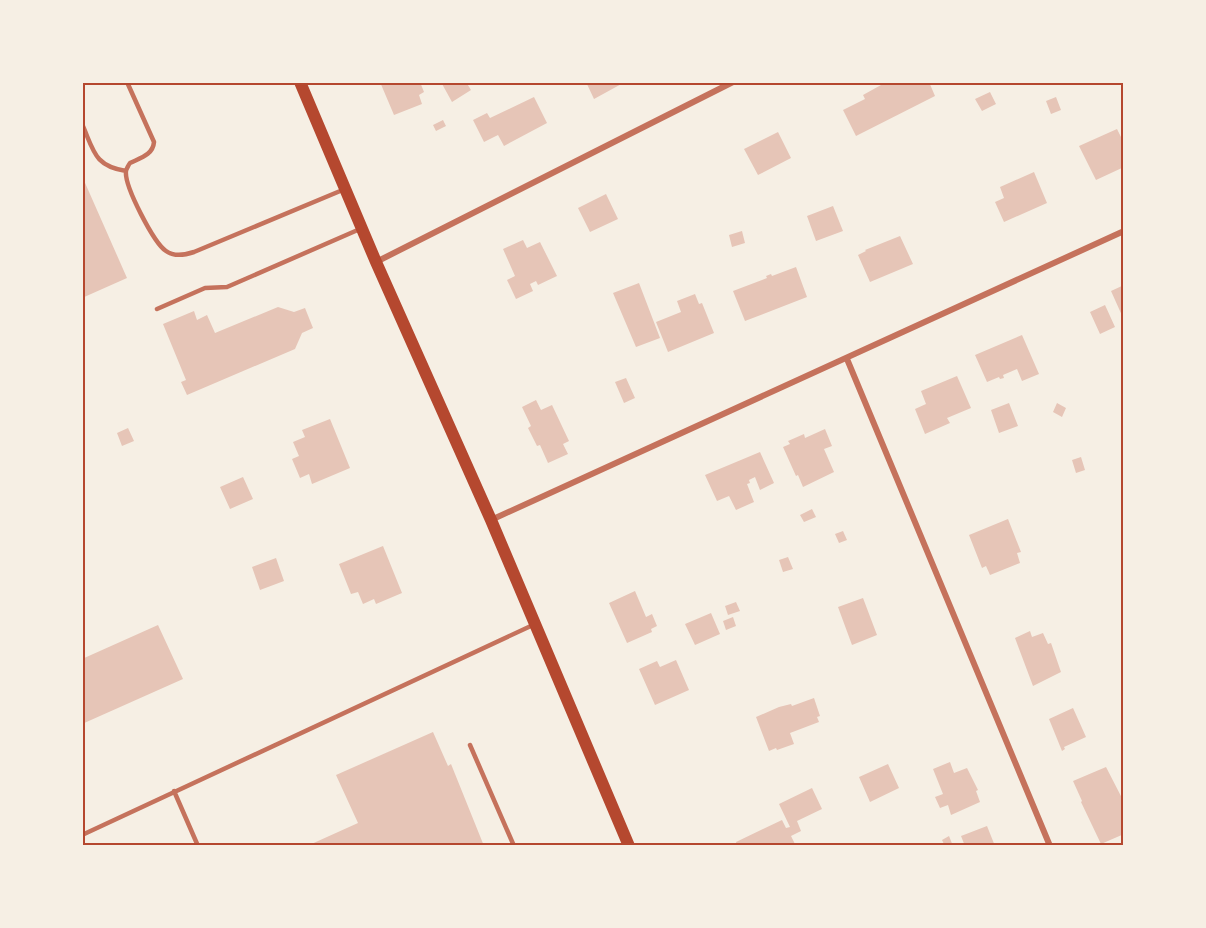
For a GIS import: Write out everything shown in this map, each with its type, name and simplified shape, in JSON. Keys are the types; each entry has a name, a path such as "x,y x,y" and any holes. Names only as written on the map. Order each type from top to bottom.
{"main road":[{"path":"300,82 376,262 491,520 629,846"}],"street":[{"path":"376,262 733,82"},
{"path":"491,520 1124,231"},
{"path":"847,359 1050,846"}],"lane":[{"path":"127,82 154,142 149,154 130,162 126,171 127,182 152,236 167,252 181,255 194,252 345,189"},
{"path":"82,124 102,164 126,171"},
{"path":"157,309 205,288 227,287 362,228"},
{"path":"82,835 535,624"},
{"path":"470,745 514,846"},
{"path":"174,791 198,846"}],"building":[{"path":"380,82 420,82 424,92 419,95 422,104 394,115"},
{"path":"441,82 466,82 471,90 452,102"},
{"path":"586,82 625,82 594,99"},
{"path":"880,82 929,82 935,96 856,136 843,110 865,99 863,95 881,85"},
{"path":"990,92 996,104 982,111 975,99"},
{"path":"534,97 547,123 504,146 498,135 484,142 473,120 487,113 490,118"},
{"path":"1056,97 1061,110 1051,114 1046,101"},
{"path":"443,120 446,126 436,131 433,125"},
{"path":"1117,129 1124,143 1124,167 1096,180 1079,146"},
{"path":"778,132 791,158 758,175 744,149"},
{"path":"1034,172 1047,203 1004,222 995,202 1004,198 1000,187"},
{"path":"82,176 127,278 82,298"},
{"path":"606,194 618,219 590,232 578,208"},
{"path":"833,206 843,231 816,241 807,216"},
{"path":"742,231 745,243 732,247 729,235"},
{"path":"900,236 913,264 870,282 858,255"},
{"path":"523,240 527,248 540,242 557,276 538,285 536,281 530,284 533,291 516,299 507,280 515,276 503,249"},
{"path":"796,267 807,297 745,321 733,291 767,278 766,276 771,274 772,276"},
{"path":"639,283 660,338 636,347 613,293"},
{"path":"1124,285 1124,320 1111,291"},
{"path":"695,294 699,304 702,303 714,333 668,352 656,322 681,312 677,301"},
{"path":"1105,305 1115,327 1100,334 1090,312"},
{"path":"278,307 294,312 305,308 313,328 302,333 295,349 187,395 181,382 186,380 163,324 194,311 197,320 207,315 215,333"},
{"path":"1022,335 1039,374 1022,381 1017,369 1003,375 1004,378 999,377 987,382 975,355"},
{"path":"957,376 971,408 947,418 950,423 925,434 915,409 926,404 921,391"},
{"path":"626,378 635,398 624,403 615,382"},
{"path":"536,400 541,410 552,405 569,441 563,444 568,454 548,463 540,445 537,446 528,428 531,426 522,407"},
{"path":"1009,403 1018,426 999,433 991,410"},
{"path":"1057,403 1066,408 1062,417 1053,412"},
{"path":"330,419 350,468 312,484 309,474 300,478 292,459 299,456 293,442 305,437 302,430"},
{"path":"128,428 134,441 122,446 117,433"},
{"path":"825,429 832,446 824,449 834,472 803,487 783,447 790,444 788,441 804,434 805,438"},
{"path":"760,452 774,483 760,490 755,477 749,480 750,483 747,484 754,502 736,510 729,496 717,501 705,475"},
{"path":"1081,457 1085,470 1076,473 1072,460"},
{"path":"243,477 253,499 230,509 220,487"},
{"path":"812,509 816,517 804,522 800,515"},
{"path":"1008,519 1021,552 1017,553 1020,563 990,575 986,566 982,568 969,535"},
{"path":"843,531 847,540 839,543 835,534"},
{"path":"383,546 402,593 376,604 374,599 363,604 358,592 351,594 339,564"},
{"path":"788,557 793,569 783,572 779,560"},
{"path":"276,558 284,581 260,590 252,567"},
{"path":"635,591 646,617 652,614 657,626 651,629 652,632 627,643 609,603"},
{"path":"863,598 877,635 852,645 838,607"},
{"path":"736,602 740,611 728,615 725,606"},
{"path":"711,613 720,634 695,645 685,624"},
{"path":"733,617 736,626 726,630 723,621"},
{"path":"158,625 183,679 82,724 82,659"},
{"path":"1030,631 1032,637 1043,633 1048,644 1051,643 1061,672 1033,686 1015,638"},
{"path":"676,660 689,690 655,705 639,669 657,661 660,667"},
{"path":"814,698 820,716 817,717 819,722 790,733 794,744 769,751 756,717 779,707 791,704 792,706"},
{"path":"1073,708 1086,737 1064,747 1062,751 1049,719"},
{"path":"433,732 448,766 451,764 484,846 307,846 358,823 336,775"},
{"path":"950,762 954,773 967,768 978,790 976,791 980,802 951,815 948,805 940,808 935,797 943,794 933,769"},
{"path":"888,764 899,788 870,802 859,777"},
{"path":"1106,767 1124,802 1124,834 1101,844 1073,781"},
{"path":"812,788 822,809 797,821 801,831 791,836 796,846 737,846 736,842 782,820 786,828 790,827 779,804"},
{"path":"987,826 995,846 965,846 961,836"},
{"path":"949,836 953,846 945,846 942,840"}]}
